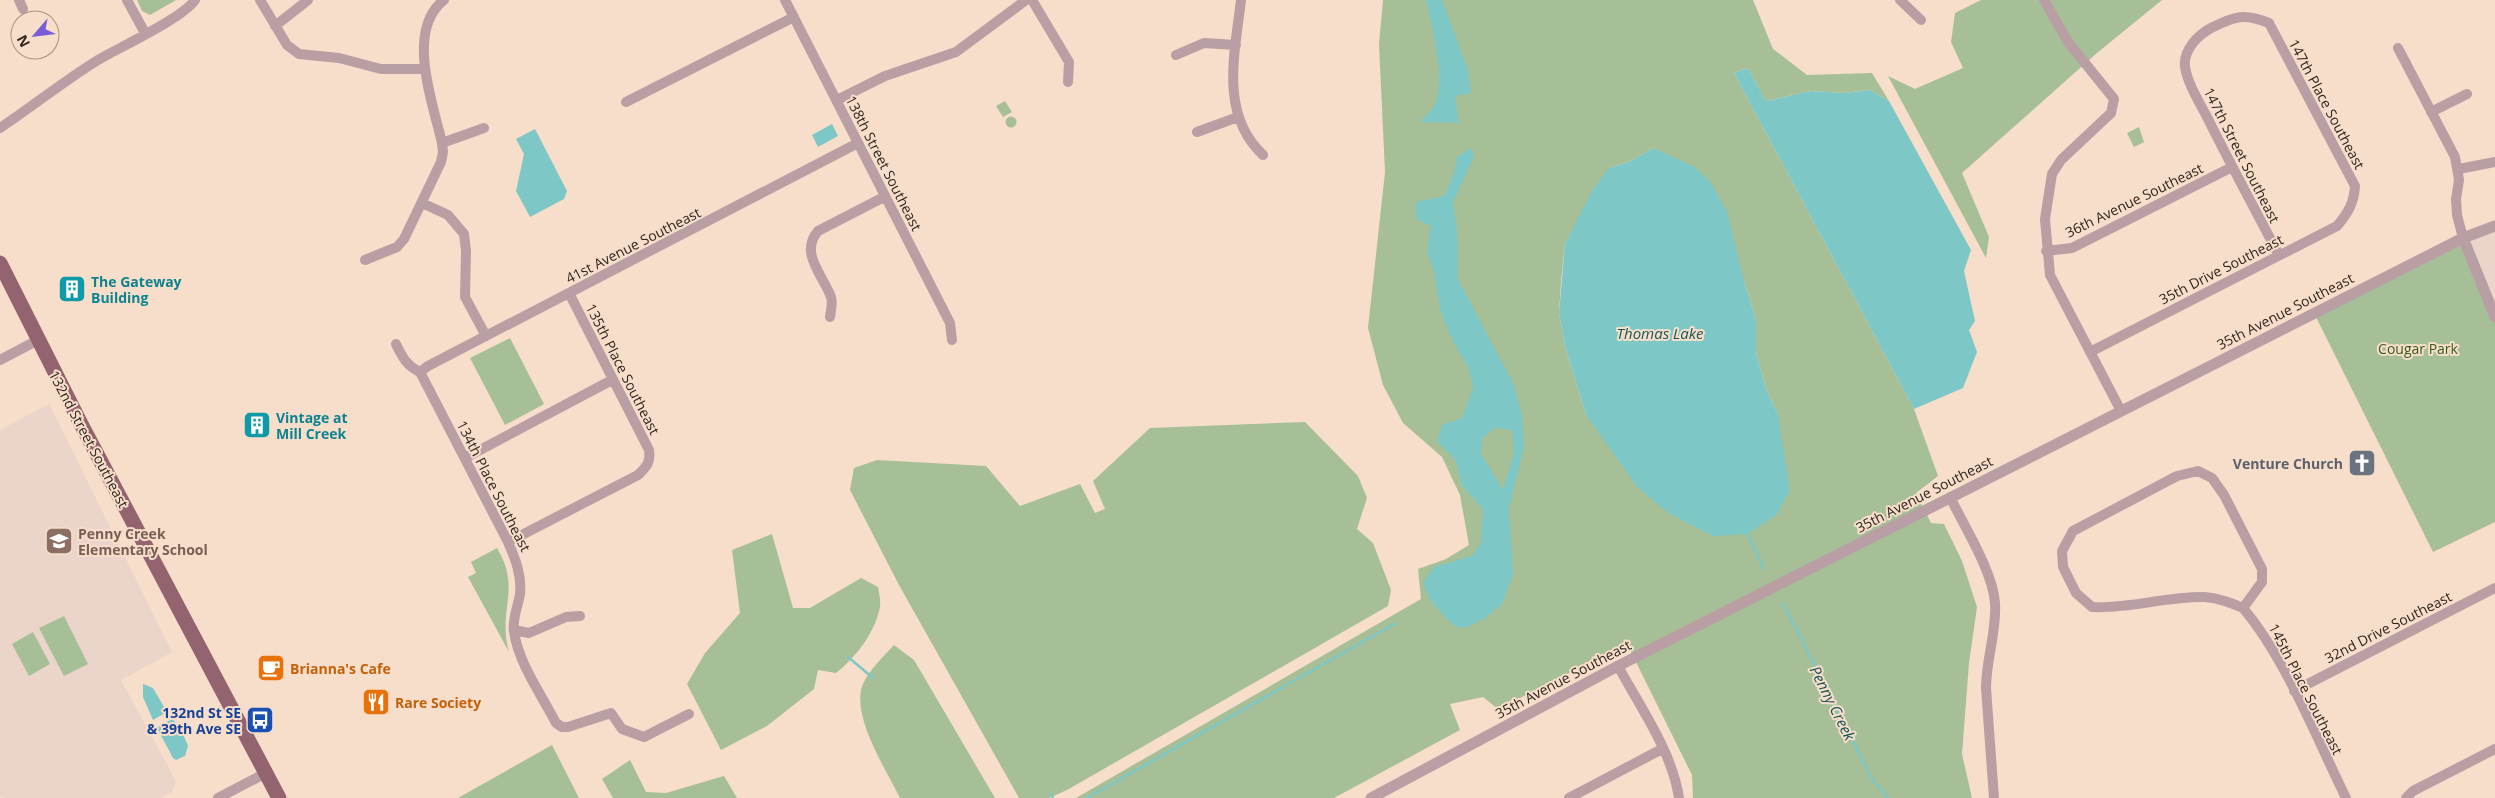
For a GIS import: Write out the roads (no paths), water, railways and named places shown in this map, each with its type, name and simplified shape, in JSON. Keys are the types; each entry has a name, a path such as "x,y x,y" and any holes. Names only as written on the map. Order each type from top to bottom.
{"main road":[{"name":"132nd Street Southeast","path":"0,263 38,340 279,798"}],"street":[{"path":"127,0 145,33"},
{"path":"0,128 52,90 145,33 182,13 195,0"},
{"path":"260,0 287,45 299,54 338,58 381,69 425,69"},
{"path":"275,26 308,0"},
{"name":"138th Street Southeast","path":"785,0 837,100 884,198 950,323 952,340"},
{"path":"837,100 885,76 956,52 1026,0"},
{"path":"1032,0 1069,62 1068,82"},
{"path":"1241,0 1232,78 1238,117 1250,143 1263,155"},
{"path":"1900,0 1905,7 1921,20"},
{"path":"2044,0 2068,42 2114,99 2111,112 2061,160 2052,174 2045,219 2046,250 2050,275 2121,411"},
{"path":"365,260 397,246 404,239 441,162 442,143 425,69 423,43 431,15 440,1"},
{"name":"147th Street Southeast","path":"2269,23 2249,16 2233,18 2209,29 2195,39 2188,51 2185,65 2191,84 2232,167 2279,255"},
{"path":"626,102 794,17"},
{"name":"147th Place Southeast","path":"2269,23 2355,186 2354,200"},
{"path":"1176,55 1204,43 1236,45"},
{"path":"2398,48 2455,157 2459,169 2456,207 2462,238 2495,317"},
{"path":"2431,112 2467,94"},
{"path":"1197,132 1238,117"},
{"path":"442,143 484,128"},
{"name":"41st Avenue Southeast","path":"420,372 428,366 858,143"},
{"path":"2459,169 2495,162"},
{"name":"36th Avenue Southeast","path":"2046,250 2072,248 2232,167"},
{"path":"830,316 832,299 810,254 814,236 818,231 884,198"},
{"name":"35th Drive Southeast","path":"2090,352 2337,226 2348,212 2354,200"},
{"path":"422,203 448,216 464,234 466,251 465,297 486,336"},
{"name":"35th Avenue Southeast","path":"1371,798 1618,666 1950,497 2462,238 2495,226"},
{"name":"135th Place Southeast","path":"508,542 638,475 648,465 650,458 649,450 569,293"},
{"path":"0,360 38,340"},
{"name":"134th Place Southeast","path":"396,344 401,356 410,368 420,372 508,542 516,562 520,583 514,630 521,656 556,723 562,727 568,727 611,713 622,730 644,737 688,714"},
{"path":"465,458 612,380"},
{"path":"2198,471 2212,478 2224,495 2262,569 2262,582 2243,608 2222,600 2206,597 2113,608 2092,607 2076,593 2063,567 2062,551 2073,531 2177,476 2198,471"},
{"path":"1950,497 1988,575 1994,593 1996,615 1986,671 1994,798"},
{"name":"32nd Drive Southeast","path":"2294,691 2495,588"},
{"name":"145th Place Southeast","path":"2243,608 2259,627 2294,691 2346,798"},
{"path":"514,630 529,633 566,617 580,616"},
{"path":"1618,666 1662,749 1676,781 1679,798"},
{"path":"2406,798 2413,792 2495,748"},
{"path":"1569,798 1662,749"},
{"path":"218,798 266,773"}],"water":[{"path":"1426,0 1442,0 1468,70 1471,93 1455,96 1459,123 1420,122 1434,106 1439,81 1437,52"},
{"path":"1748,68 1766,101 1811,91 1844,93 1870,90 1889,101 1971,250 1964,271 1975,321 1969,330 1977,352 1963,388 1914,409 1734,73"},
{"path":"832,124 838,136 818,147 812,135"},
{"path":"535,129 567,191 564,199 530,217 516,191 524,154 516,139"},
{"path":"1471,148 1474,157 1453,202 1458,240 1458,279 1514,385 1522,416 1524,445 1509,509 1513,574 1502,604 1484,619 1465,628 1454,626 1442,614 1431,601 1423,583 1434,567 1472,556 1481,543 1483,509 1462,486 1456,461 1437,441 1442,425 1462,418 1473,387 1468,367 1451,338 1440,309 1434,271 1427,252 1431,226 1416,219 1415,202 1444,196 1454,173 1457,157","holes":["1495,428 1512,430 1514,452 1503,490 1481,454 1482,438"]},
{"name":"Thomas Lake","path":"1653,148 1695,167 1712,184 1727,212 1744,281 1756,319 1756,352 1766,389 1778,414 1790,491 1776,515 1748,534 1713,536 1668,513 1637,487 1586,415 1565,346 1559,313 1565,244 1593,189 1609,168 1629,162"},
{"path":"143,684 153,688 167,712 153,720 143,697"},
{"path":"172,719 180,727 188,746 185,756 176,760 173,758 157,728"}],"waterway":[{"name":"Penny Creek","path":"1748,534 1764,569"},
{"name":"Penny Creek","path":"1783,603 1872,779 1888,798"},
{"path":"1087,798 1396,623"},
{"path":"848,657 873,678"},
{"path":"1051,794 1053,798"}],"place":[{"name":"The Gateway Building","path":"72,289"},
{"name":"Vintage at Mill Creek","path":"257,425"},
{"name":"Venture Church","path":"2362,463"},
{"name":"Penny Creek Elementary School","path":"59,541"},
{"name":"Brianna's Cafe","path":"271,668"},
{"name":"Rare Society","path":"376,702"},
{"name":"132nd St SE & 39th Ave SE","path":"260,720"}],"park label":[{"name":"Cougar Park","path":"2418,348"}]}
